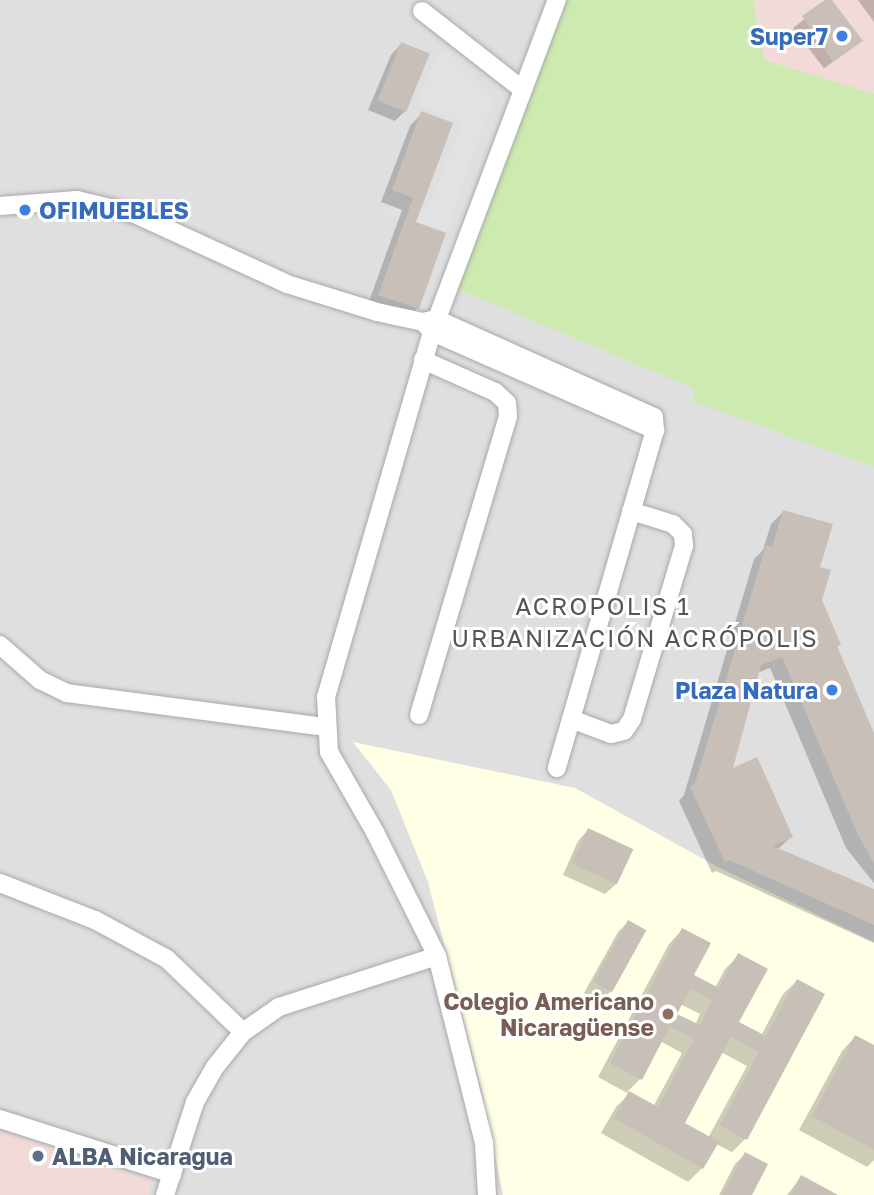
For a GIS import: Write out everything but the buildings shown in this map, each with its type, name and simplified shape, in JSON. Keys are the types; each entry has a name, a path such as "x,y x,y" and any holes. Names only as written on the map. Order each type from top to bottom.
{"street":[{"path":"487,1195 484,1143 437,956 375,832 329,752 325,727 326,697 423,360 430,324 557,0"},
{"path":"422,11 522,89"},
{"path":"0,206 77,200 135,214 287,284 377,312 430,324 654,417 655,430 558,768"},
{"path":"419,715 508,416 507,403 495,392 423,360"},
{"path":"571,719 611,734 624,731 632,719 684,546 683,534 673,524 631,511"},
{"path":"0,645 40,680 67,693 325,727"},
{"path":"0,883 95,920 167,959 243,1032"},
{"path":"165,1195 195,1102 215,1067 243,1032 279,1007 437,956"},
{"path":"0,1119 172,1174"}],"shaded area":[{"path":"0,0 874,0 874,1195 0,1195"},
{"path":"753,0 874,0 874,94 764,60"},
{"path":"442,46 493,99 446,233 389,215 397,198 428,208 463,123 416,105"},
{"name":"Colegio Americano Nicaragüense","path":"353,742 575,788 720,868 874,942 874,1195 503,1195 481,1087 428,882 391,790"},
{"name":"ALBA Nicaragua","path":"0,1131 152,1181 148,1195 0,1195"}],"green space":[{"path":"557,0 753,0 764,60 874,94 874,467 692,401 695,389 448,285"}],"place":[{"name":"Super7","path":"842,36"},
{"name":"OFIMUEBLES","path":"25,210"},
{"name":"Plaza Natura","path":"832,690"},
{"name":"Colegio Americano Nicaragüense","path":"668,1014"},
{"name":"ALBA Nicaragua","path":"38,1156"}],"district":[{"name":"ACROPOLIS 1","path":"603,606"},
{"name":"URBANIZACIÓN ACRÓPOLIS","path":"635,638"}]}
